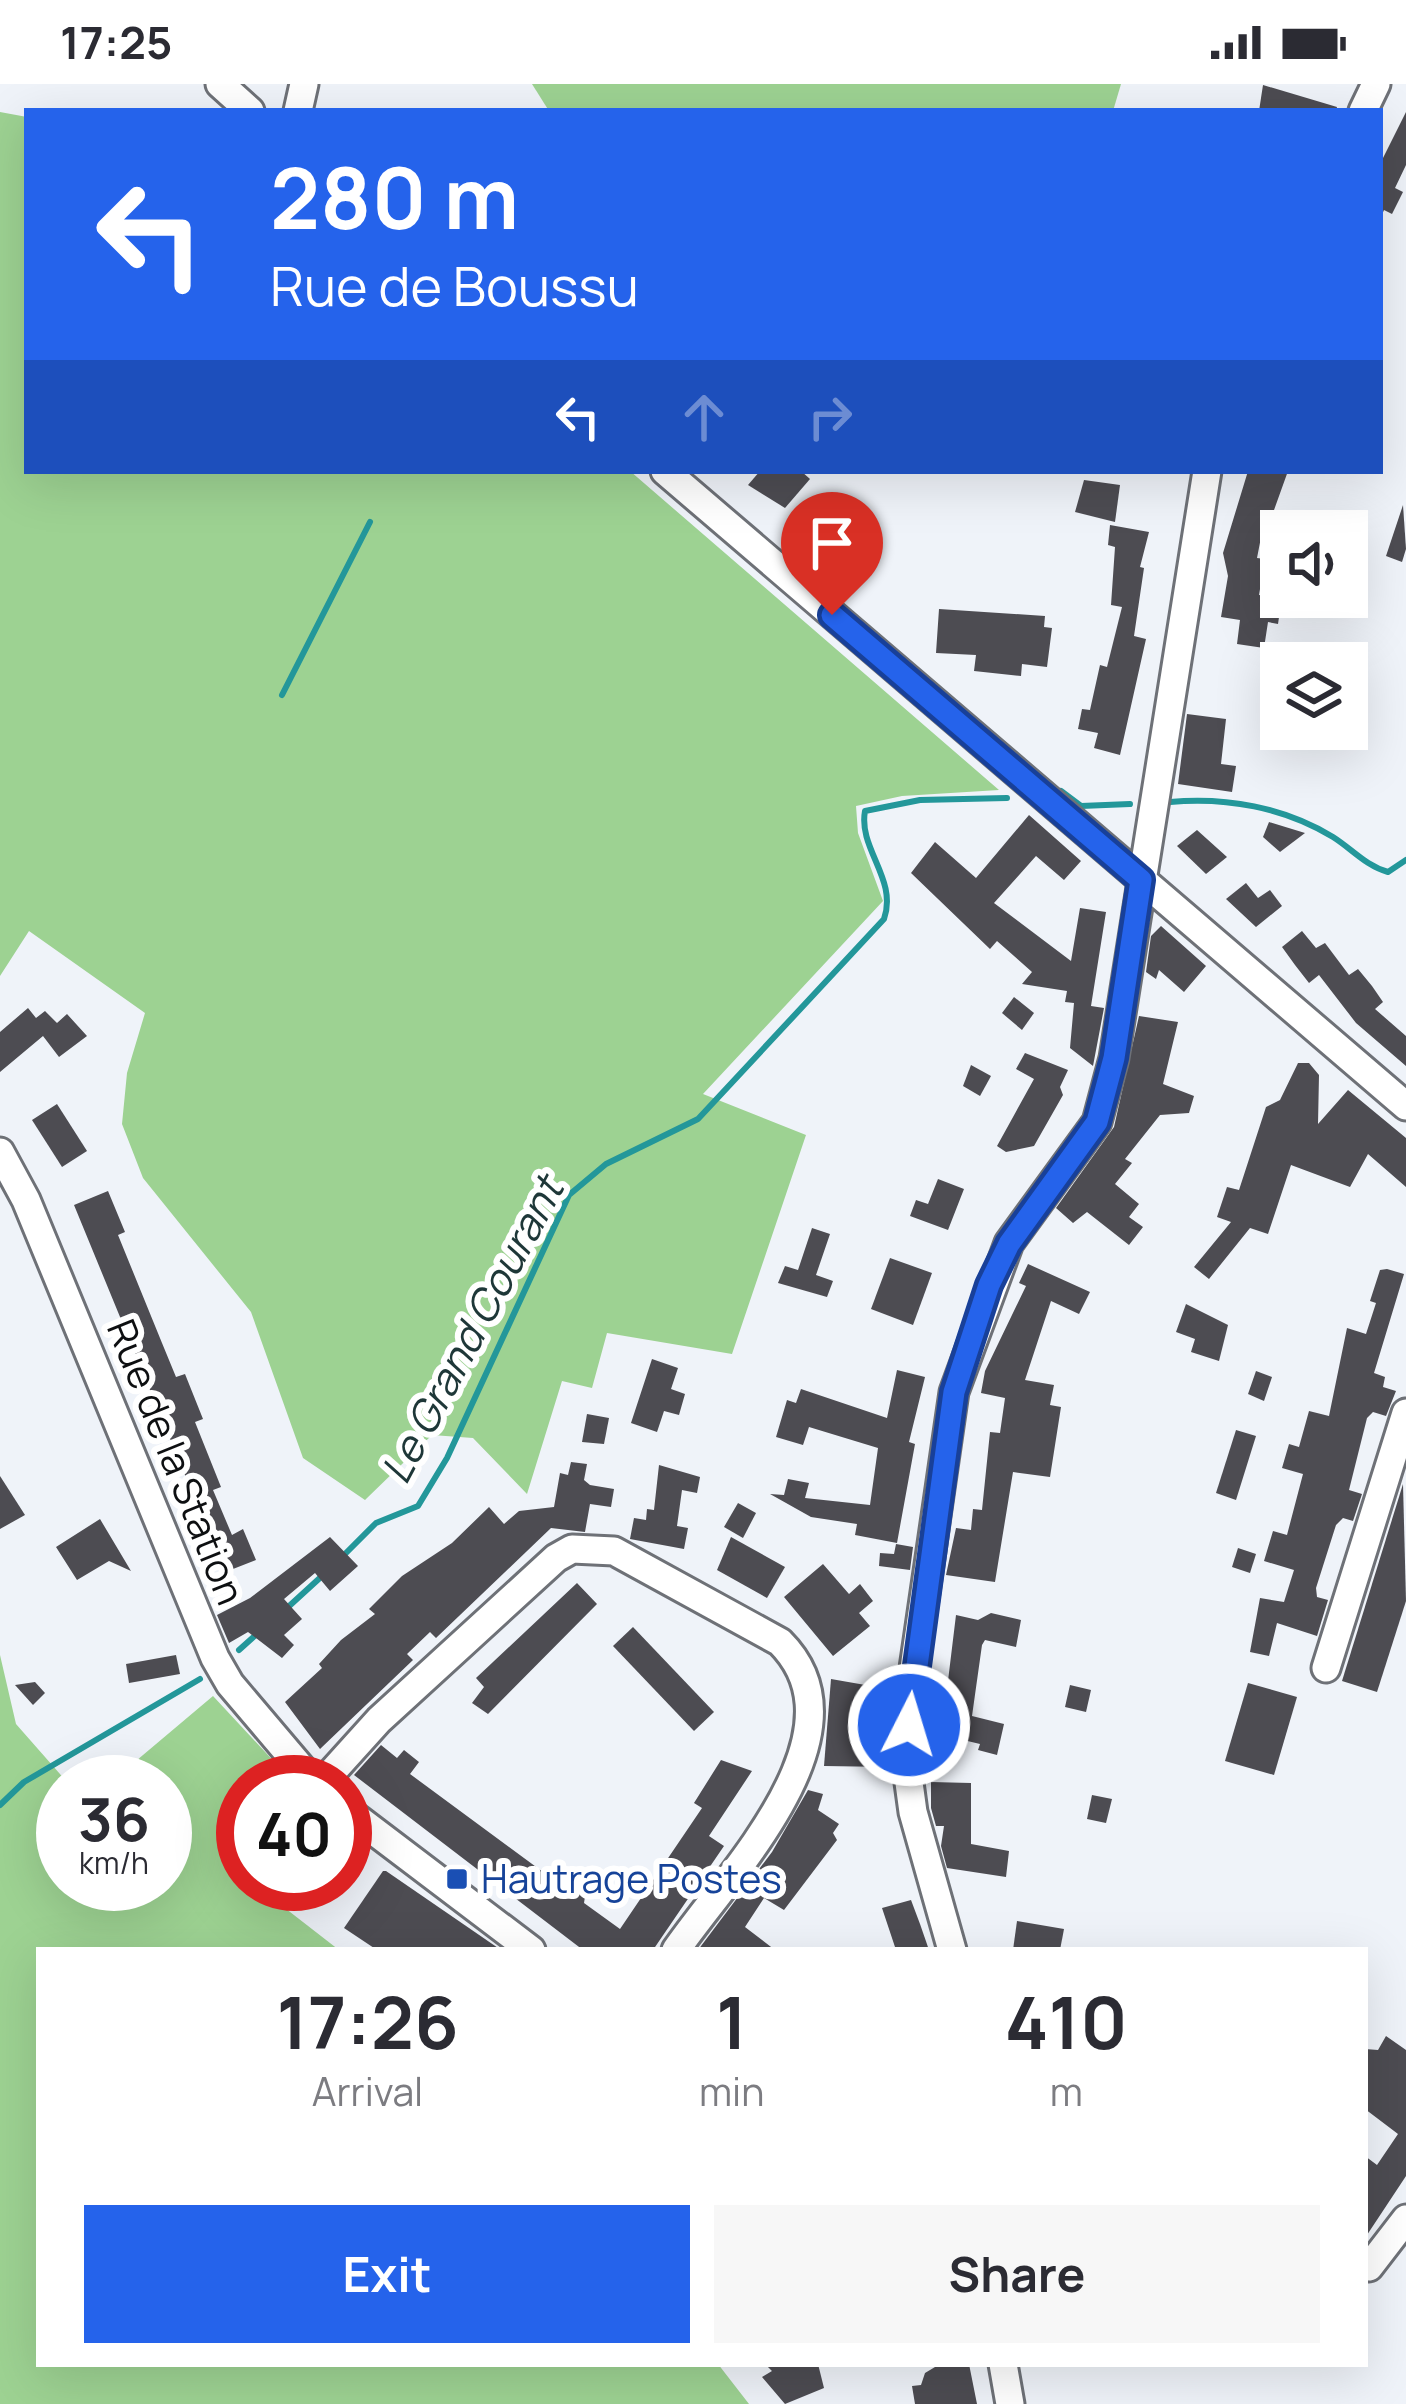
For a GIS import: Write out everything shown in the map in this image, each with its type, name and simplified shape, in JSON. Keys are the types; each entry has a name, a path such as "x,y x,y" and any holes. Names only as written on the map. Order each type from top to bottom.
{"street":[{"path":"220,84 247,108"},
{"path":"668,474 1406,1106"},
{"path":"951,1947 913,1811 907,1768 912,1682 954,1392 989,1285 1009,1244 1097,1122 1114,1058 1207,474"},
{"name":"Rue de la Station","path":"0,1152 26,1200 215,1658 230,1684 294,1755"},
{"path":"1327,1668 1406,1413"},
{"path":"345,1755 556,1558 572,1549 614,1551 780,1642 794,1657 812,1699 799,1775 678,1947"},
{"path":"372,1830 526,1947"},
{"path":"1369,2266 1406,2218"},
{"path":"1004,2367 1010,2404"}],"green space":[{"path":"532,84 1121,84 1114,108 547,108"},
{"path":"0,112 24,116 24,474 633,474 999,790 902,796 856,806 858,833 883,901 703,1094 806,1135 732,1354 607,1333 592,1388 562,1381 527,1494 473,1438 432,1435 365,1500 303,1458 251,1312 143,1178 122,1124 127,1073 145,1013 29,931 0,976"},
{"path":"0,1655 16,1724 43,1755 36,1755 36,1911 192,1911 192,1755 143,1755 213,1696 268,1755 216,1755 216,1911 289,1911 335,1947 36,1947 36,2367 720,2367 749,2404 0,2404"}],"building":[{"path":"1263,85 1337,107 1337,108 1259,108"},
{"path":"1406,112 1406,165 1395,188 1403,192 1392,214 1383,212 1383,158"},
{"path":"757,474 804,474 810,479 785,508 748,485"},
{"path":"1247,474 1287,474 1274,510 1260,510 1260,618 1279,618 1278,624 1268,622 1260,647 1237,644 1240,620 1221,617 1228,576 1223,553"},
{"path":"1084,480 1120,485 1115,522 1075,512"},
{"path":"1403,505 1406,549 1402,562 1386,556"},
{"path":"829,509 853,530 861,521 877,536 851,567 810,531"},
{"path":"1110,525 1149,532 1140,567 1144,568 1134,636 1146,639 1120,755 1094,748 1098,733 1078,729 1082,709 1090,710 1100,665 1107,667 1122,607 1111,605 1115,547 1108,545"},
{"path":"939,609 1045,616 1044,627 1052,628 1047,667 1022,664 1021,676 974,671 976,655 936,653"},
{"path":"1187,714 1226,719 1221,764 1236,766 1232,792 1178,784"},
{"path":"1029,815 1081,861 1064,880 1036,856 994,903 1071,961 1080,908 1106,912 1091,1006 1104,1008 1093,1066 1070,1048 1074,1003 1065,1002 1067,991 1022,984 1032,972 997,941 990,949 911,873 935,842 976,878"},
{"path":"1269,822 1305,833 1280,852 1263,837"},
{"path":"1197,830 1227,857 1206,874 1177,846"},
{"path":"1246,883 1258,898 1270,890 1282,906 1256,927 1226,899"},
{"path":"1161,926 1206,966 1184,992 1159,970 1156,979 1146,972 1151,936"},
{"path":"1302,931 1316,948 1325,943 1349,975 1358,969 1372,986 1383,1002 1375,1009 1406,1036 1406,1066 1356,1023 1319,975 1309,983 1295,965 1282,947"},
{"path":"1014,997 1034,1013 1022,1030 1002,1013"},
{"path":"28,1008 36,1018 45,1011 57,1023 67,1014 87,1036 59,1057 43,1036 0,1072 0,1032"},
{"path":"1139,1016 1178,1022 1163,1084 1194,1096 1189,1113 1160,1115 1125,1159 1132,1163 1115,1184 1139,1204 1129,1217 1143,1227 1129,1245 1087,1212 1073,1223 1056,1208 1114,1127"},
{"path":"1025,1053 1068,1070 1060,1087 1063,1095 1034,1146 1006,1152 997,1146 1034,1079 1016,1069"},
{"path":"1298,1063 1309,1063 1319,1075 1318,1124 1348,1090 1406,1138 1406,1187 1368,1154 1350,1187 1291,1165 1268,1234 1250,1228 1209,1279 1194,1267 1231,1222 1217,1217 1227,1187 1239,1190 1266,1107 1280,1100"},
{"path":"971,1065 991,1076 980,1096 963,1086"},
{"path":"57,1104 87,1151 62,1167 32,1120"},
{"path":"938,1179 964,1189 948,1230 910,1216 916,1200 928,1204"},
{"path":"108,1191 125,1232 118,1235 176,1377 185,1374 203,1419 195,1422 221,1487 213,1490 232,1535 243,1529 256,1560 233,1569 229,1560 213,1566 186,1500 194,1497 74,1205"},
{"path":"812,1228 830,1234 816,1275 833,1281 827,1297 778,1283 785,1266 798,1270"},
{"path":"890,1258 932,1273 913,1325 871,1309"},
{"path":"1028,1264 1090,1292 1079,1314 1051,1301 1025,1380 1054,1385 1050,1405 1061,1407 1050,1477 1013,1472 995,1582 946,1575 956,1528 971,1530 973,1509 982,1510 990,1432 1000,1433 1005,1398 981,1393 985,1371 1026,1286 1019,1283"},
{"path":"1380,1270 1404,1274 1374,1373 1385,1377 1383,1387 1396,1391 1386,1416 1373,1412 1367,1418 1349,1490 1362,1494 1353,1521 1343,1518 1336,1525 1316,1588 1317,1597 1328,1600 1317,1636 1277,1623 1269,1656 1250,1652 1260,1598 1284,1602 1294,1570 1264,1561 1273,1531 1287,1535 1303,1474 1282,1468 1289,1444 1299,1447 1309,1411 1329,1416 1347,1328 1366,1334"},
{"path":"1186,1304 1228,1325 1219,1361 1191,1352 1195,1339 1176,1332"},
{"path":"652,1359 678,1368 671,1389 685,1394 679,1415 664,1411 657,1432 631,1423"},
{"path":"897,1370 925,1377 909,1442 915,1444 897,1543 855,1535 857,1524 811,1517 770,1494 784,1495 788,1479 809,1483 805,1498 870,1505 878,1448 809,1427 803,1445 776,1437 787,1400 796,1403 801,1389 887,1418"},
{"path":"1256,1371 1272,1377 1264,1401 1248,1394"},
{"path":"587,1414 609,1418 604,1444 582,1442"},
{"path":"1236,1430 1256,1436 1236,1500 1216,1493"},
{"path":"571,1462 587,1464 584,1480 590,1485 614,1489 611,1507 590,1504 585,1532 551,1528 436,1638 430,1632 407,1654 413,1660 320,1749 285,1702 322,1668 319,1664 341,1640 375,1614 369,1609 402,1576 452,1543 489,1507 504,1524 519,1511 554,1507 560,1473 568,1475"},
{"path":"659,1465 700,1477 697,1493 682,1490 677,1526 688,1528 684,1549 630,1539 634,1518 646,1520 647,1509 654,1510"},
{"path":"0,1476 25,1515 0,1529"},
{"path":"1403,1484 1406,1601 1377,1692 1342,1681"},
{"path":"738,1503 756,1513 743,1538 724,1527"},
{"path":"100,1519 131,1571 109,1561 77,1580 56,1547"},
{"path":"330,1537 358,1566 330,1591 315,1573 284,1599 302,1619 284,1635 294,1645 282,1658 248,1632 229,1643 217,1615 250,1598"},
{"path":"731,1537 785,1567 767,1598 717,1570"},
{"path":"896,1544 913,1547 910,1570 879,1566 880,1553 894,1554"},
{"path":"1238,1548 1256,1554 1250,1573 1232,1567"},
{"path":"823,1564 849,1594 860,1584 873,1601 859,1613 870,1626 833,1656 784,1597"},
{"path":"577,1583 597,1604 488,1714 472,1703 484,1687 476,1678"},
{"path":"991,1613 1021,1620 1016,1647 985,1640 982,1645 972,1716 1004,1724 997,1755 978,1750 980,1744 930,1732 941,1688 947,1689 956,1615 978,1620"},
{"path":"633,1627 714,1712 694,1731 613,1646"},
{"path":"176,1655 180,1674 129,1683 126,1664"},
{"path":"831,1679 894,1690 889,1767 824,1766"},
{"path":"35,1682 45,1693 33,1705 15,1685"},
{"path":"1248,1683 1297,1697 1274,1775 1225,1761"},
{"path":"1070,1685 1091,1690 1086,1712 1065,1707"},
{"path":"381,1745 397,1758 404,1750 419,1762 410,1774 562,1886 569,1877 586,1890 584,1903 620,1929 702,1808 694,1803 721,1760 752,1771 709,1836 724,1846 655,1947 579,1947 372,1789 372,1755"},
{"path":"931,1782 971,1783 971,1844 1009,1851 1006,1877 947,1868 941,1846 944,1826 936,1826 931,1808"},
{"path":"808,1790 823,1794 818,1810 839,1824 833,1833 837,1840 784,1910 764,1898 745,1927 771,1947 700,1947 772,1852"},
{"path":"1092,1795 1112,1799 1106,1823 1087,1819"},
{"path":"386,1871 497,1947 372,1947 344,1928 356,1911 372,1911 372,1887"},
{"path":"911,1900 928,1947 895,1947 882,1908"},
{"path":"1017,1921 1064,1929 1061,1947 1013,1947"},
{"path":"1386,2036 1406,2050 1406,2176 1368,2233 1368,2158 1377,2165 1398,2134 1368,2111 1368,2049 1378,2050"},
{"path":"768,2367 819,2367 824,2388 785,2404 762,2377 772,2371"},
{"path":"935,2367 970,2367 977,2404 915,2404 912,2386 921,2385 925,2373"}],"waterway":[{"path":"282,695 370,522"},
{"path":"1061,791 1081,806 1130,804"},
{"name":"Le Grand Courant","path":"340,1559 376,1523 418,1506 447,1458 569,1195 606,1164 698,1119 884,919 886,891 867,838 865,811 920,800 1007,798"},
{"name":"Le Grand Courant","path":"1170,802 1212,801 1275,811 1333,837 1388,872 1406,860"},
{"name":"Le Grand Courant","path":"287,1608 322,1576"},
{"name":"Le Grand Courant","path":"239,1650 259,1632"},
{"name":"Le Grand Courant","path":"0,1805 24,1782 200,1679"}],"place":[{"name":"Hautrage Postes","path":"457,1879"}],"route":[{"path":"832,615 1141,880 1114,1058 1097,1122 1009,1244 989,1285 954,1392 909,1725"}]}
